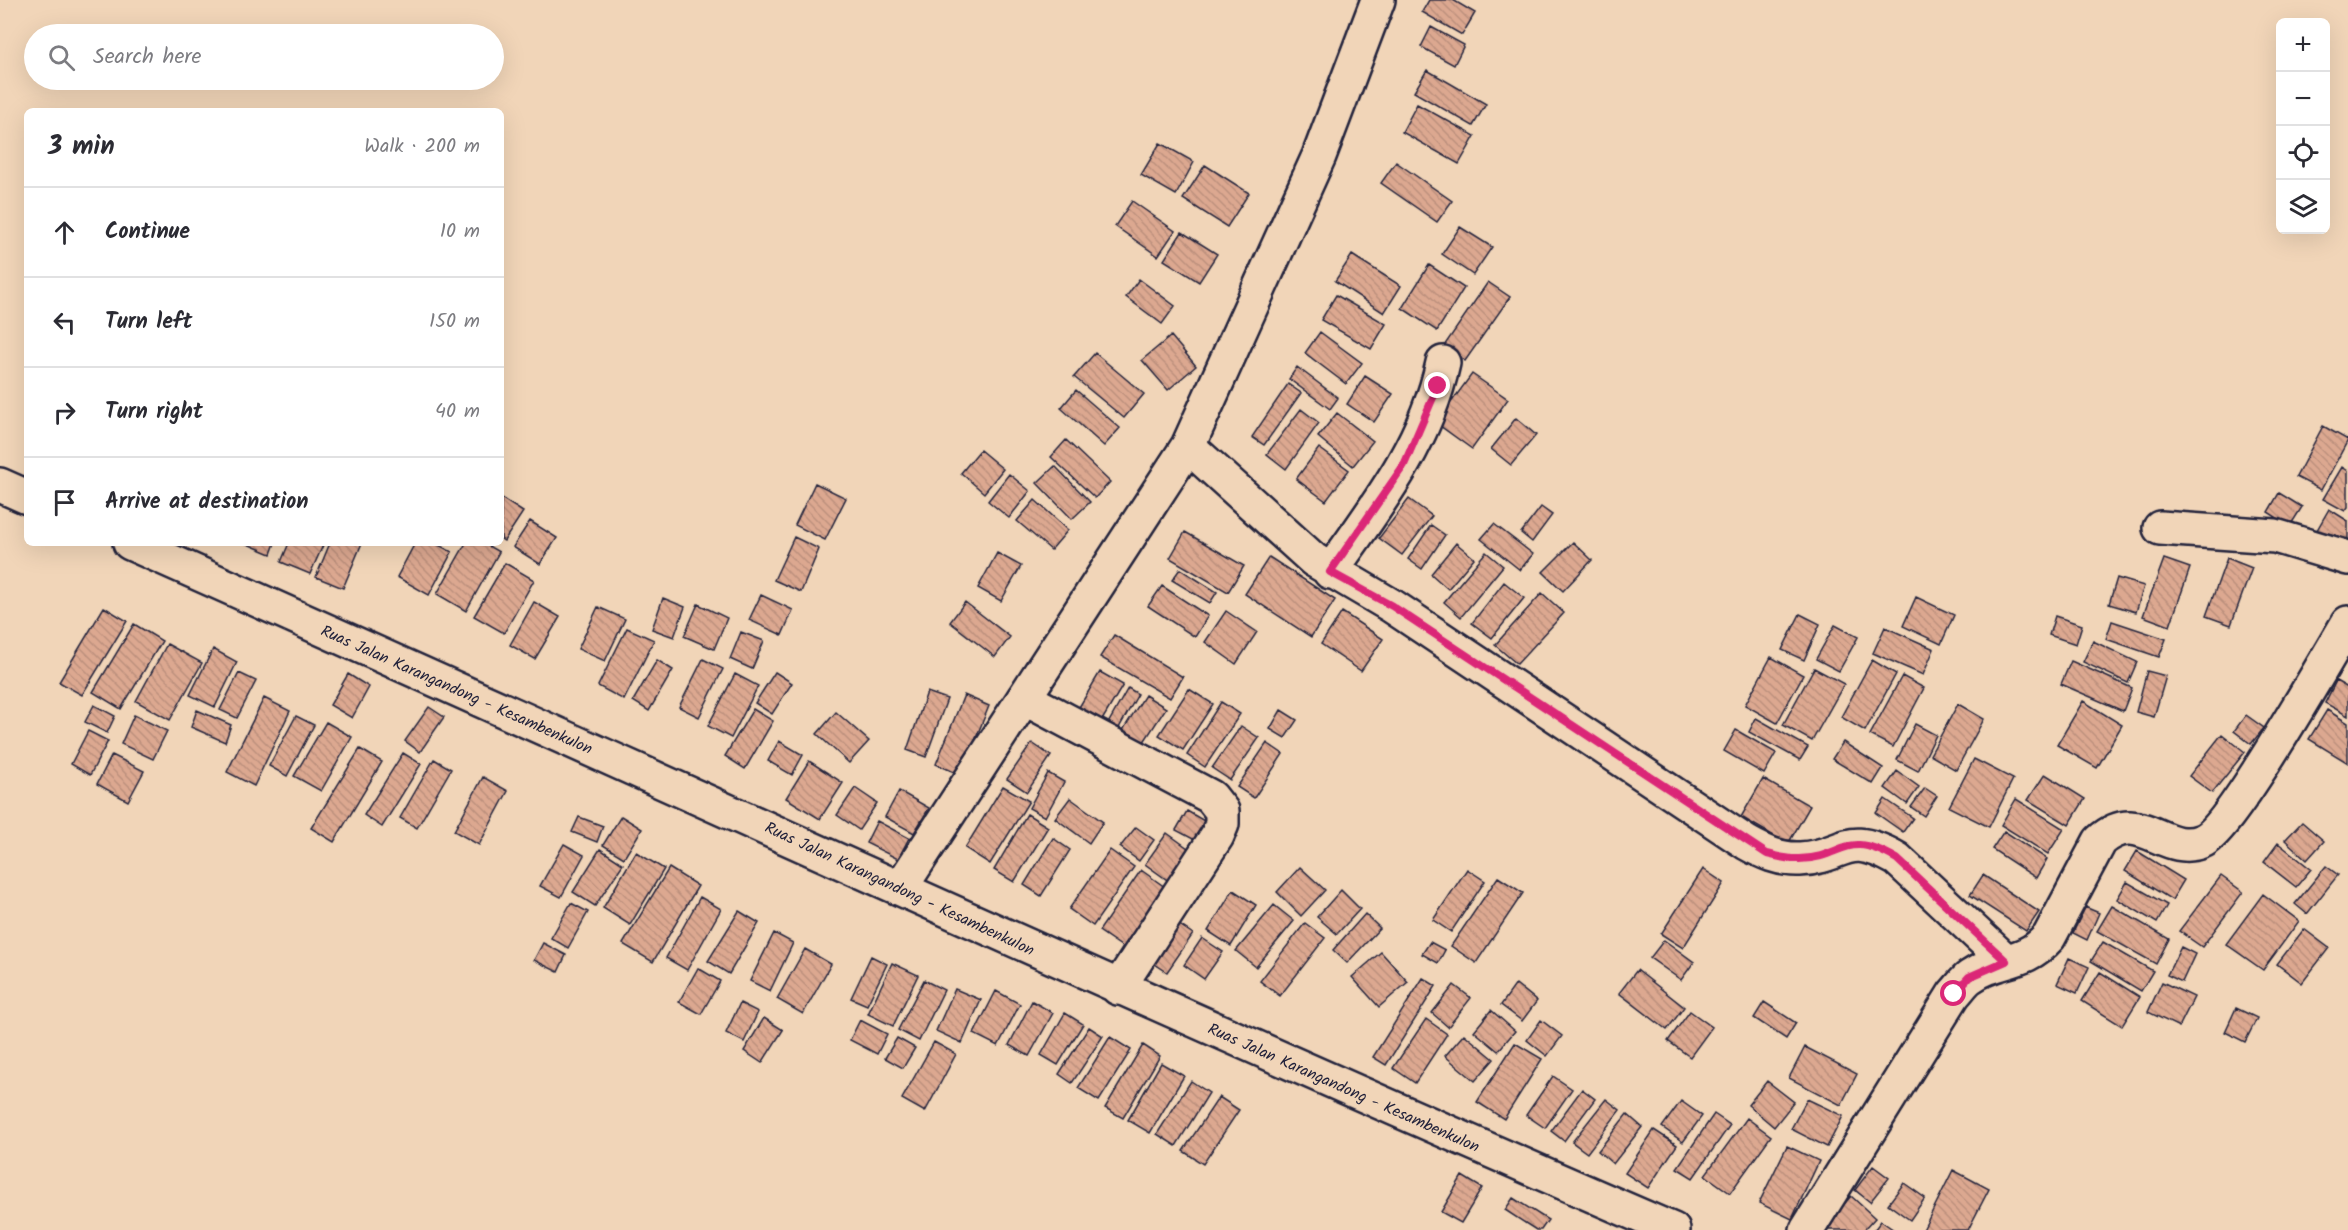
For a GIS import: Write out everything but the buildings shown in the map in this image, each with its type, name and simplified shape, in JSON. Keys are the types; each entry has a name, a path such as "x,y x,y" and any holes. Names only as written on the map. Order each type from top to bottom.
{"street":[{"path":"901,887 1188,446 1255,303 1319,156 1378,0"},
{"path":"1330,572 1404,465 1438,386 1443,363"},
{"path":"1188,446 1297,546 1330,572 1392,606 1767,854 1799,859 1819,856 1856,844 1883,851 1897,859 2006,961"},
{"path":"0,485 24,496"},
{"path":"2160,528 2275,536 2348,558"},
{"name":"Ruas Jalan Karangandong - Kesambenkulon","path":"137,546 901,887 1118,988 1672,1230"},
{"path":"1807,1230 1954,994 1969,977 2006,961 2029,956 2049,937 2100,841 2110,832 2133,826 2174,842 2189,844 2210,837 2256,772 2348,623"},
{"path":"1024,698 1211,797 1222,811 1222,824 1217,836 1118,988"}],"route":[{"path":"1438,386 1404,465 1330,572 1392,606 1747,843 1767,854 1799,859 1819,856 1840,847 1856,844 1883,851 1897,859 2006,961 1969,977 1954,994"}]}
